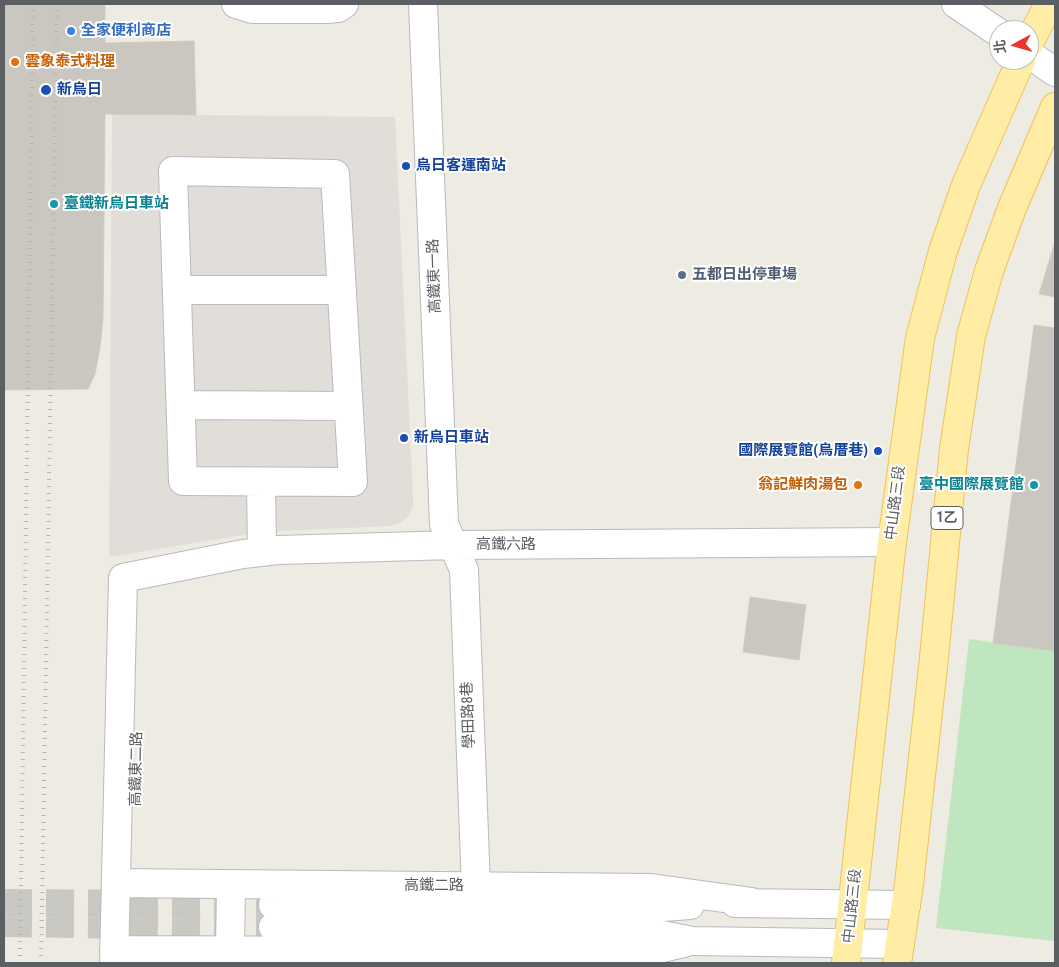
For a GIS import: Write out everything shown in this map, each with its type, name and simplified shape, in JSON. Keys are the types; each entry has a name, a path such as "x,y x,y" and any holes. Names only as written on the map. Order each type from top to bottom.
{"main road":[{"path":"1039,26 1049,8"},
{"name":"中山路三段","path":"848,953 892,542 912,382 926,312 943,250 966,185 1017,70"},
{"name":"1乙","path":"898,954 906,904 934,658 954,449 971,336 992,262 1012,208 1055,107"}],"street":[{"path":"236,4 252,9 332,8 344,4"},
{"name":"高鐵東一路","path":"423,4 444,524 454,546"},
{"path":"956,4 989,26"},
{"path":"1039,61 1055,72"},
{"path":"173,171 335,174 353,482 183,482 177,290 173,171"},
{"path":"177,290 342,290"},
{"path":"181,404 348,406"},
{"path":"262,482 262,552"},
{"name":"高鐵六路","path":"132,576 262,552 454,546 892,542"},
{"name":"學田路8巷","path":"454,546 464,570 476,887"},
{"name":"高鐵東二路","path":"124,957 132,576"},
{"name":"高鐵二路","path":"125,883 651,888 752,902"},
{"path":"230,950 231,884"},
{"name":"高鐵二路","path":"898,954 848,953 692,941 647,932 273,916 650,908 752,902 906,904"},
{"name":"高鐵二路","path":"124,957 230,950 479,957 646,952 692,941"}],"shaded area":[{"path":"112,114 395,117 413,495 413,506 408,517 401,523 390,526 262,532 109,557"}],"green space":[{"path":"969,639 1055,651 1055,941 936,928"}],"building":[{"name":"臺鐵新烏日車站","path":"4,4 105,4 105,43 194,41 196,115 105,114 103,319 95,374 88,389 4,390"},
{"path":"1055,242 1055,297 1039,294"},
{"name":"臺中國際展覽館","path":"1034,325 1055,328 1055,651 993,643"},
{"path":"750,597 806,605 799,660 743,652"}],"tunnel":[{"path":"4,903 273,905"},
{"path":"4,923 273,927"}],"railway":[{"path":"20,963 33,4"},
{"path":"41,963 57,4"}],"place":[{"name":"全家便利商店","path":"71,31"},
{"name":"雲象泰式料理","path":"15,62"},
{"name":"新烏日","path":"46,90"},
{"name":"烏日客運南站","path":"406,166"},
{"name":"臺鐵新烏日車站","path":"54,204"},
{"name":"五都日出停車場","path":"682,275"},
{"name":"新烏日車站","path":"404,438"},
{"name":"國際展覽館(烏厝巷)","path":"878,451"},
{"name":"翁記鮮肉湯包","path":"858,485"},
{"name":"臺中國際展覽館","path":"1034,485"}]}
